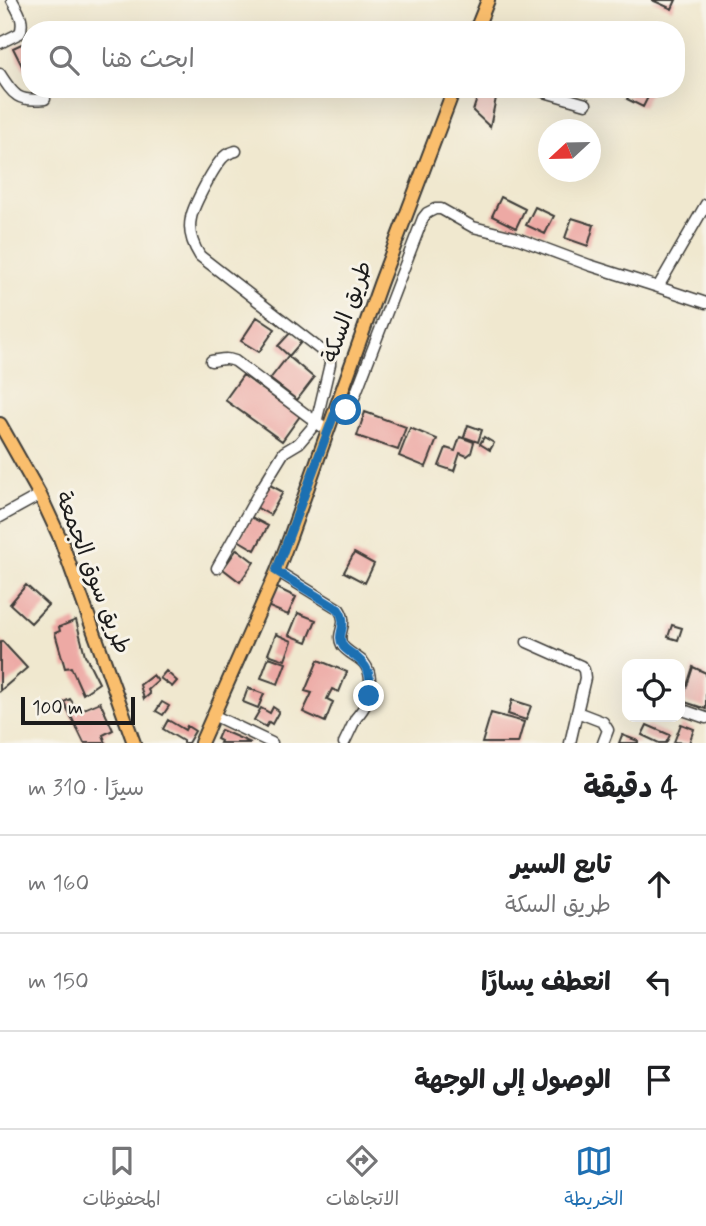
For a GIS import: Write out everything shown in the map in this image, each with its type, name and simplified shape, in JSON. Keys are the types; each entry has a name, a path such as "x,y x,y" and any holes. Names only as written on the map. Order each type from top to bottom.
{"main road":[{"path":"480,21 488,0"},
{"name":"طريق السكة","path":"201,743 276,571 451,98"},
{"name":"طريق سوق الجمعة","path":"0,424 40,495 60,538 134,743"}],"street":[{"path":"12,0 22,21"},
{"path":"0,43 21,30"},
{"path":"0,74 14,94 21,97"},
{"path":"23,98 29,101 45,99"},
{"path":"565,98 586,104"},
{"path":"217,568 284,452 299,443 316,423 330,364 326,354 200,256 193,245 190,219 201,193 220,161 236,151"},
{"path":"658,287 706,204"},
{"path":"334,415 346,410 352,403 423,218 435,209 441,209 473,227 524,240 589,265 706,303"},
{"path":"211,361 229,358 328,431"},
{"path":"0,517 40,495"},
{"path":"276,571 338,609 344,618 341,643 364,663 369,672 370,684 365,706 344,743"},
{"path":"527,642 581,666 585,678 570,743"},
{"path":"685,711 706,718"},
{"path":"577,712 604,722 608,730 603,743"},
{"path":"214,715 272,743"}],"building":[{"path":"652,0 676,0 672,9"},
{"path":"21,44 21,64 13,48"},
{"path":"477,98 496,98 490,127 473,111"},
{"path":"628,98 648,98 643,107"},
{"path":"501,197 525,209 516,228 492,216"},
{"path":"535,207 554,216 545,234 526,225"},
{"path":"572,218 594,225 588,246 565,238"},
{"path":"257,317 275,329 259,352 241,341"},
{"path":"291,332 302,341 289,356 278,346"},
{"path":"288,356 314,378 297,400 270,379"},
{"path":"243,375 300,416 282,441 225,400"},
{"path":"365,412 406,427 398,450 357,436"},
{"path":"468,425 482,430 478,442 464,437"},
{"path":"410,428 437,439 426,467 399,456"},
{"path":"460,437 474,442 471,453 467,456 460,453 454,471 439,466 446,448 455,451"},
{"path":"484,437 494,443 490,450 480,444"},
{"path":"268,484 283,492 270,515 256,507"},
{"path":"251,517 268,526 255,550 238,540"},
{"path":"237,549 254,562 240,582 223,569"},
{"path":"354,553 374,564 365,583 344,572"},
{"path":"26,585 48,605 31,623 10,604"},
{"path":"275,587 296,597 288,615 267,606"},
{"path":"298,613 316,620 307,642 289,635"},
{"path":"76,620 85,655 99,683 83,694 71,667 65,668 55,633 60,631 59,627"},
{"path":"672,625 682,628 678,640 668,637"},
{"path":"276,634 292,641 285,660 268,654"},
{"path":"2,641 27,668 0,691 0,643"},
{"path":"269,657 286,663 278,684 261,678"},
{"path":"318,660 347,672 339,692 332,689 327,699 333,702 325,722 303,712 312,693 305,691"},
{"path":"693,667 706,673 706,709 685,702 685,692"},
{"path":"166,671 177,681 172,687 160,678"},
{"path":"153,675 158,681 148,690 150,694 144,699 140,685"},
{"path":"248,688 264,694 258,708 243,702"},
{"path":"70,699 79,711 100,702 113,730 103,735 106,743 84,743 64,702"},
{"path":"512,700 531,706 526,720 508,714"},
{"path":"162,702 169,706 163,715 156,711"},
{"path":"273,707 279,711 272,724 269,722 266,727 254,720 261,708 270,713"},
{"path":"491,713 524,722 518,743 482,743"},
{"path":"168,720 185,730 187,726 195,731 188,743 183,743 163,729"},
{"path":"681,724 694,729 689,743 674,742"},
{"path":"647,725 670,735 666,743 659,743 642,735"},
{"path":"221,730 251,743 220,743 217,739"},
{"path":"622,735 638,741 638,743 619,743"}],"route":[{"path":"346,410 334,415 276,571 342,614 344,618 341,643 364,663 369,672 369,696"}]}
